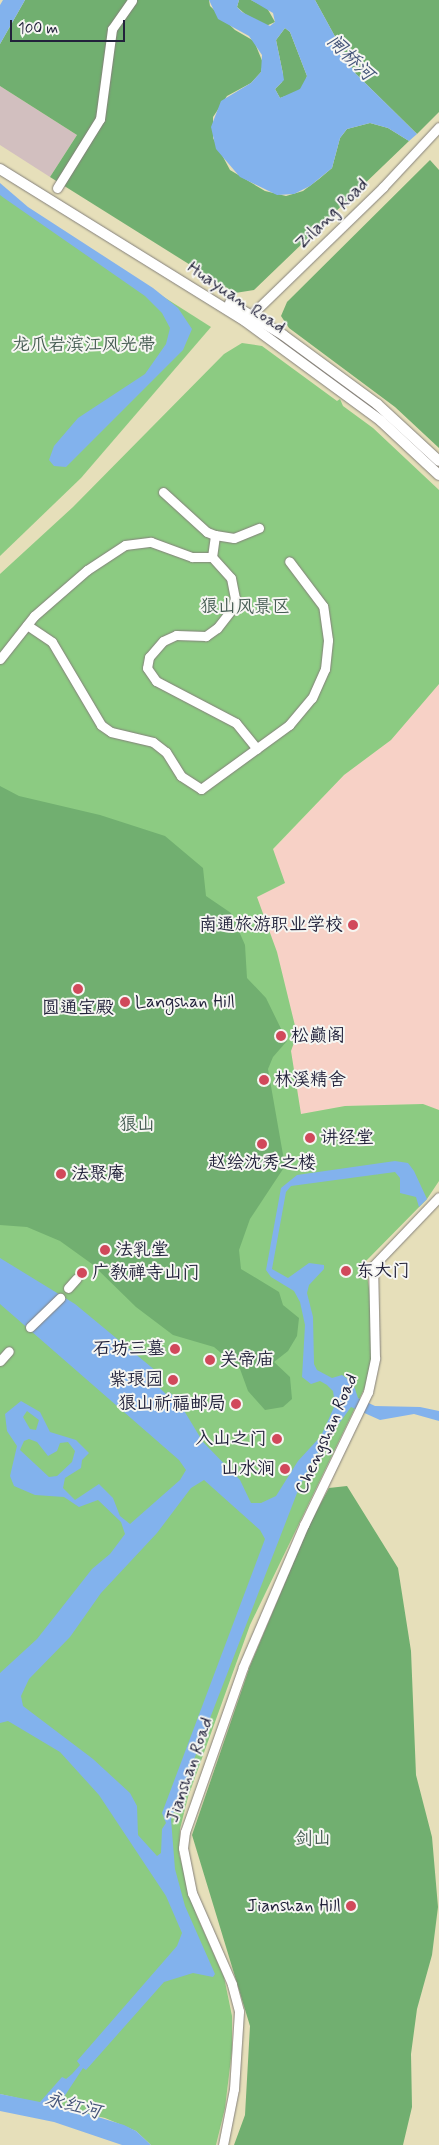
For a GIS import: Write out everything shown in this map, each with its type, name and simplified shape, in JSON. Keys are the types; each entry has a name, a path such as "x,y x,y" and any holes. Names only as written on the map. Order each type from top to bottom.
{"main road":[{"name":"Huayuan Road","path":"0,164 247,318 381,421 439,475"},
{"name":"Huayuan Road","path":"0,168 247,318 283,335 377,404 439,461"}],"street":[{"path":"57,188 100,118 112,29 132,0"},
{"name":"Zilang Road","path":"247,318 383,187 439,127"},
{"path":"163,492 207,532 215,536 234,538 259,528"},
{"path":"212,557 215,536"},
{"path":"0,659 27,625 52,600 87,570 133,542 151,542 192,558 212,557"},
{"path":"212,557 231,578 235,598 232,609 217,628 206,636 176,635 162,641 149,657 148,668 156,681 236,723 257,749"},
{"path":"27,625 52,642 101,725 111,732 154,742 196,788 207,786 257,749 302,711 320,682 328,655 323,606 289,561"},
{"name":"Chengshan Road","path":"291,1557 368,1392 375,1358 373,1266 439,1197"},
{"path":"68,1288 77,1278"},
{"path":"30,1327 60,1298"},
{"path":"0,1361 9,1351"},
{"name":"Jianshan Road","path":"223,2145 234,2090 239,2011 232,1984 192,1892 183,1848 185,1832 243,1667 291,1557"}],"shaded area":[{"path":"0,86 77,135 50,177 0,145"},
{"name":"南通旅游职业学校","path":"439,684 439,1110 423,1104 345,1106 301,1114 291,1051 297,1034 277,952 256,897 285,883 273,850 344,775 391,740"}],"green space":[{"path":"25,0 209,0 210,6 235,30 254,41 263,63 261,72 251,83 227,96 213,117 213,138 230,170 265,191 286,196 303,191 319,179 332,168 340,138 347,129 370,123 388,128 409,141 254,290 235,293 50,177 77,135 0,86 0,44"},
{"path":"239,0 251,0 267,8 275,22 266,26 252,20 237,7"},
{"path":"315,0 439,0 439,112 417,134 355,73"},
{"path":"285,28 290,32 307,76 304,86 297,92 280,98 275,89 282,82 283,74 276,40"},
{"path":"430,160 439,170 439,448 395,407 289,328 281,316 287,302"},
{"name":"龙爪岩滨江风光带","path":"0,193 211,327 81,478 0,556"},
{"name":"狼山风景区","path":"242,343 262,346 337,401 340,399 343,406 373,428 439,490 439,684 391,740 344,775 273,849 285,883 257,897 277,952 297,1034 291,1051 301,1114 345,1106 423,1104 439,1110 439,1181 427,1199 365,1262 371,1302 371,1360 367,1383 250,1625 188,1797 180,1829 179,1854 196,1914 224,1977 232,2016 232,2050 225,2108 216,2145 151,2145 136,2131 105,2118 0,2094 0,574 73,507 224,354"},
{"name":"狼山","path":"0,786 19,796 100,815 165,836 203,868 206,896 231,913 245,945 247,978 266,998 287,1041 273,1057 268,1069 285,1166 250,1219 239,1250 241,1269 279,1292 283,1305 299,1318 297,1336 288,1351 274,1362 290,1377 292,1399 283,1407 265,1410 248,1391 240,1369 214,1347 173,1335 136,1307 92,1264 60,1241 27,1227 0,1225"},
{"name":"剑山","path":"347,1486 398,1568 411,1651 416,1775 432,1837 438,1907 432,1955 417,2009 411,2054 412,2107 403,2145 234,2145 245,2115 250,2026 192,1835 250,1666 310,1523 329,1488"}],"water":[{"path":"3,0 25,0 0,44 0,5"},
{"path":"209,0 239,0 237,7 242,12 270,26 275,22 273,13 251,0 315,0 355,73 417,134 409,141 388,128 370,123 347,129 340,138 332,168 310,186 294,194 277,195 240,177 216,149 211,127 221,101 251,83 261,72 262,55 249,36 218,19","holes":["285,28 290,32 307,76 300,89 280,98 275,89 284,80 276,40"]},
{"path":"0,183 28,207 153,288 178,308 192,329 183,350 66,467 54,466 49,460 54,446 78,418 145,374 166,344 170,328 162,313 145,296 0,195"},
{"path":"395,1161 408,1163 414,1171 427,1199 419,1207 416,1197 400,1193 400,1178 395,1172 291,1186 286,1192 272,1269 288,1278 309,1263 324,1265 324,1269 309,1285 307,1293 313,1317 314,1364 317,1370 332,1378 342,1375 353,1383 358,1398 375,1406 420,1407 439,1411 439,1421 414,1414 380,1420 351,1407 312,1461 299,1488 171,1819 175,1869 185,1906 215,1974 213,1977 193,1973 164,1982 86,2070 83,2068 60,2103 62,2106 124,2125 136,2131 151,2145 122,2145 54,2122 0,2111 0,2094 40,2102 62,2077 66,2079 72,2074 80,2065 77,2061 177,1946 182,1933 166,1896 99,1795 60,1752 8,1721 0,1723 0,1673 37,1639 92,1569 110,1554 125,1534 121,1522 98,1500 79,1507 64,1497 35,1495 14,1486 10,1476 17,1446 7,1431 5,1414 21,1401 40,1412 50,1432 76,1440 89,1453 82,1460 81,1468 65,1478 63,1488 75,1500 99,1484 113,1498 120,1516 130,1524 180,1480 186,1470 179,1460 0,1304 0,1258 75,1304 156,1371 150,1379 166,1394 169,1392 177,1399 203,1442 240,1480 251,1503 261,1503 276,1496 298,1461 321,1436 335,1405 333,1391 327,1385 320,1381 311,1384 302,1377 305,1325 300,1302 294,1291 271,1277 266,1270 281,1188 297,1175","holes":["27,1411 39,1420 36,1430 30,1429 23,1417","29,1439 37,1442 48,1456 57,1451 60,1443 68,1442 75,1451 72,1462 57,1476 49,1477 20,1450 24,1441","204,1480 260,1530 265,1539 162,1813 166,1823 162,1829 161,1853 157,1856 138,1835 137,1806 130,1793 93,1759 23,1706 21,1696 29,1679 70,1637 101,1593 157,1533 191,1488"]}],"place":[{"name":"南通旅游职业学校","path":"353,925"},
{"name":"圆通宝殿","path":"78,989"},
{"name":"Langshan Hill","path":"125,1002"},
{"name":"松巅阁","path":"281,1036"},
{"name":"林溪精舍","path":"264,1080"},
{"name":"讲经堂","path":"310,1138"},
{"name":"赵绘沈秀之楼","path":"262,1144"},
{"name":"法聚庵","path":"61,1174"},
{"name":"法乳堂","path":"105,1250"},
{"name":"东大门","path":"346,1271"},
{"name":"广教禅寺山门","path":"82,1273"},
{"name":"石坊三墓","path":"175,1349"},
{"name":"关帝庙","path":"210,1360"},
{"name":"紫琅园","path":"173,1380"},
{"name":"狼山祈福邮局","path":"236,1404"},
{"name":"入山之门","path":"277,1439"},
{"name":"山水涧","path":"285,1469"},
{"name":"Jianshan Hill","path":"351,1906"}],"water label":[{"name":"闸桥河","path":"350,58"},
{"name":"永红河","path":"73,2106"}]}
